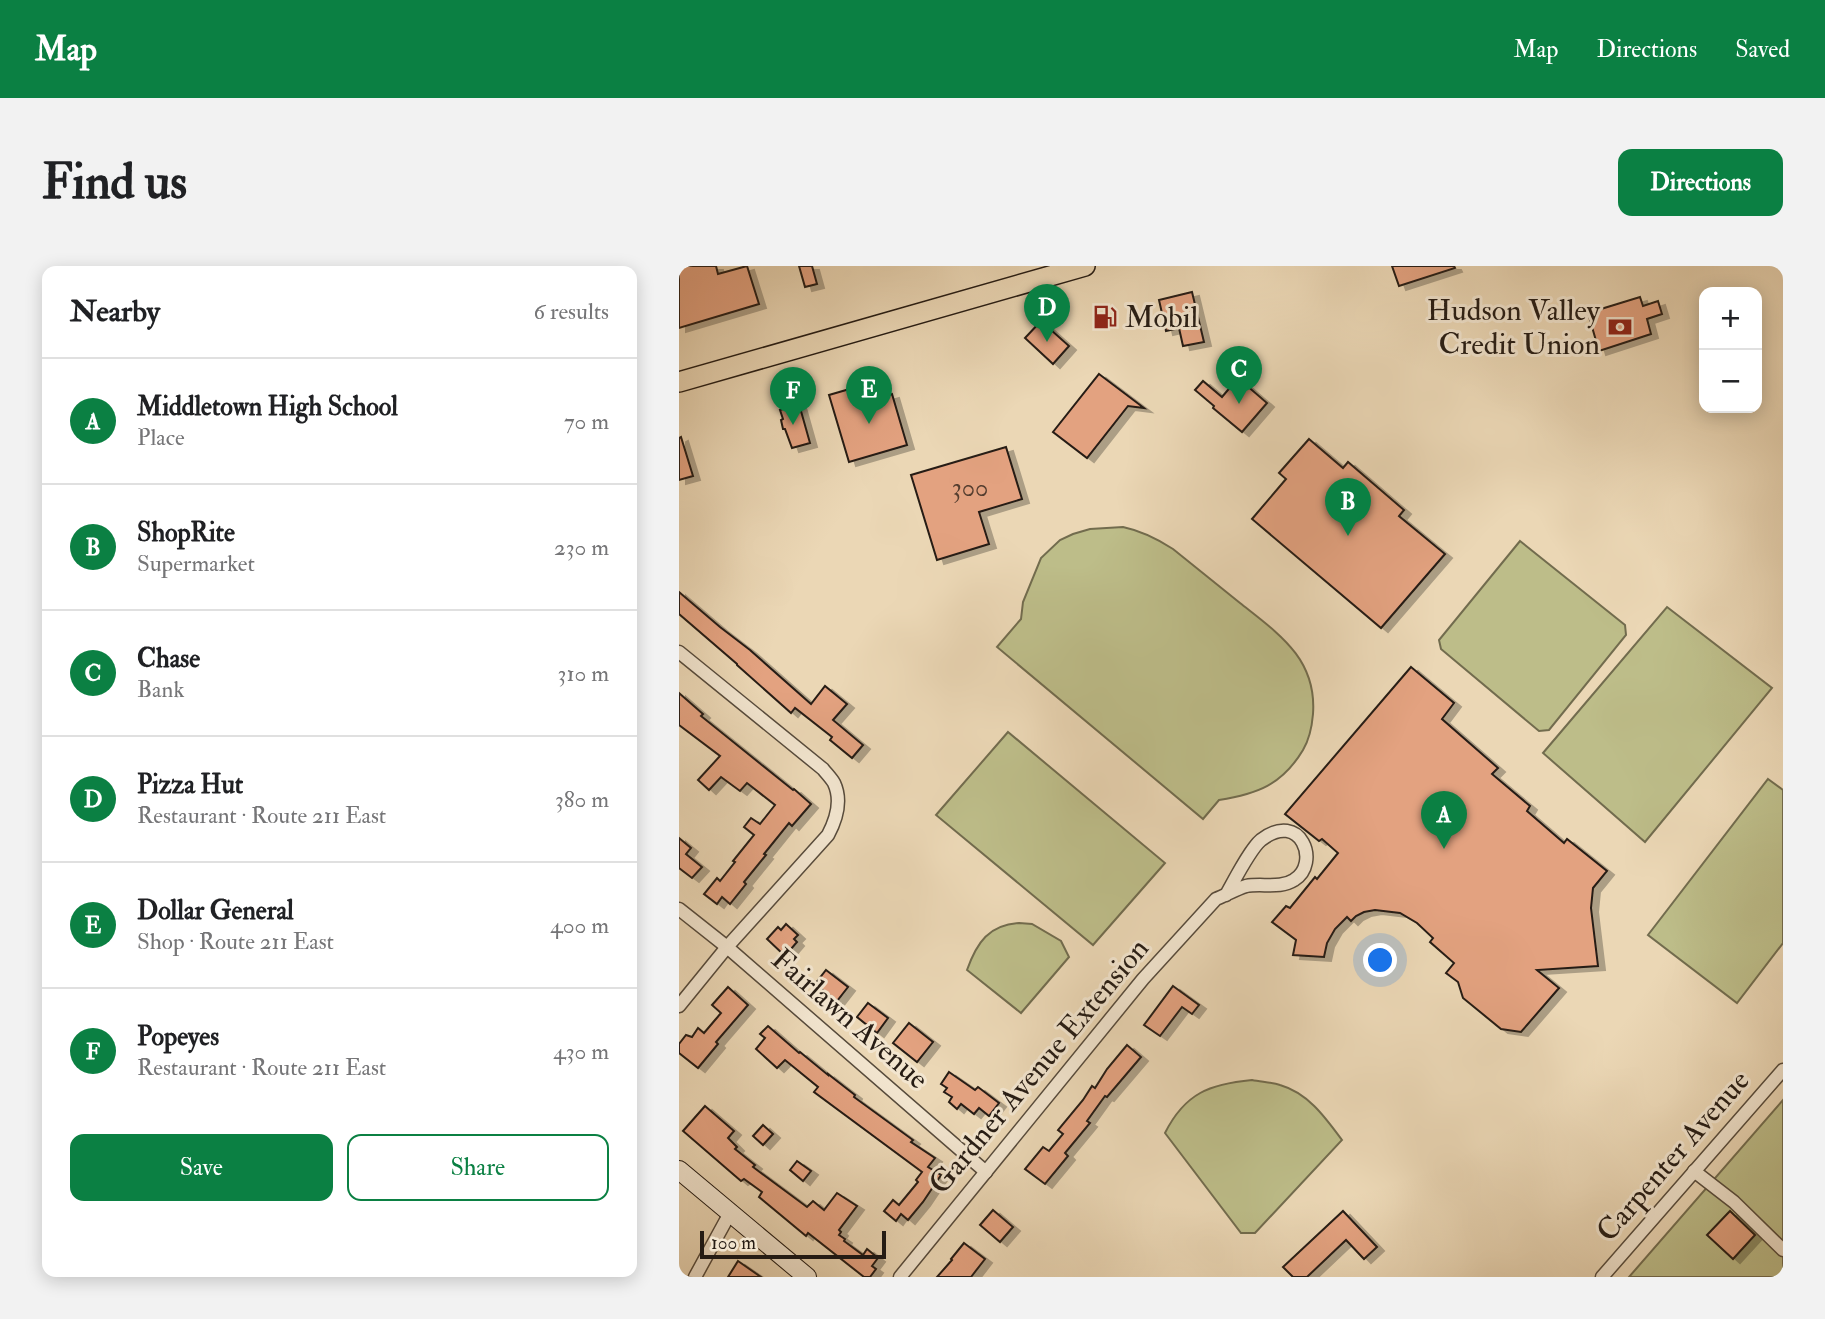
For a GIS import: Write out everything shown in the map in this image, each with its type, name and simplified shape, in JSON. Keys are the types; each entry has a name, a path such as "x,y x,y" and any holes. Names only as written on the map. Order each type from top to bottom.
{"main road":[{"path":"679,382 1049,271 1084,266"}],"street":[{"path":"679,652 823,769 835,785 838,804 828,835 727,947 679,1006"},
{"name":"Gardner Avenue Extension","path":"899,1277 1143,979 1216,899 1226,895 1246,886 1281,885 1293,881 1302,874 1306,857 1305,843 1294,833 1276,831 1267,836 1259,842 1226,895"},
{"name":"Fairlawn Avenue","path":"679,909 727,947 986,1171"},
{"name":"Carpenter Avenue","path":"1602,1277 1783,1070"},
{"path":"679,1170 807,1277"},
{"path":"1694,1171 1734,1202 1783,1250"},
{"path":"695,1277 730,1213"}],"green space":[{"path":"1123,527 1149,535 1173,549 1268,626 1293,650 1309,678 1313,695 1312,723 1309,737 1295,762 1277,780 1257,791 1219,800 1203,819 997,647 1021,619 1023,602 1041,558 1060,540 1073,534 1090,529"},
{"path":"1520,541 1625,625 1626,635 1549,730 1539,731 1441,649 1439,640"},
{"path":"1667,607 1772,688 1645,842 1543,753"},
{"path":"1008,732 1165,863 1093,945 936,815"},
{"path":"1768,779 1783,790 1783,943 1737,1003 1648,935"},
{"path":"1019,923 1032,924 1061,941 1069,957 1021,1013 967,970 985,937 1000,927"},
{"path":"1252,1080 1280,1085 1299,1094 1322,1115 1342,1140 1255,1233 1241,1233 1165,1133 1181,1108 1200,1093 1223,1084"},
{"path":"1783,1100 1783,1277 1629,1277"}],"building":[{"path":"679,266 716,266 718,274 747,266 759,304 679,328"},
{"path":"799,266 812,266 817,284 805,287"},
{"path":"1392,266 1454,266 1455,268 1399,286"},
{"path":"1192,292 1204,342 1183,346 1179,328 1166,331 1159,300"},
{"name":"Hudson Valley Credit Union","path":"1640,297 1643,306 1658,301 1662,314 1647,319 1651,334 1599,351 1588,313"},
{"path":"1041,321 1069,346 1053,364 1025,338"},
{"path":"1099,374 1144,408 1128,406 1087,458 1053,432"},
{"path":"1238,378 1267,403 1242,432 1195,390 1203,381 1222,397"},
{"path":"853,388 858,404 892,394 907,445 849,462 829,395"},
{"path":"799,404 810,443 792,448 783,429 780,410"},
{"path":"681,437 693,476 679,480 679,438"},
{"path":"1309,439 1343,468 1348,462 1404,510 1399,516 1445,554 1381,628 1252,519 1286,479 1279,473"},
{"path":"1006,447 1022,499 979,512 989,544 937,560 911,475"},
{"path":"679,592 811,704 825,686 847,704 833,720 863,745 852,758 830,740 832,737 795,708 791,713 679,614"},
{"path":"1411,667 1454,703 1442,719 1498,768 1492,774 1530,806 1527,811 1564,843 1567,839 1607,871 1593,888 1591,908 1598,966 1537,970 1559,988 1521,1032 1501,1029 1463,998 1458,982 1446,973 1454,963 1430,942 1433,938 1417,923 1400,913 1375,910 1364,912 1351,921 1347,917 1335,929 1327,943 1324,957 1293,955 1296,940 1272,922 1286,906 1290,908 1338,853 1285,814"},
{"path":"679,693 703,714 701,716 811,804 792,826 789,823 730,904 722,897 717,904 704,894 717,878 720,881 754,835 744,827 751,818 760,824 775,805 747,783 740,791 721,777 709,790 698,780 720,756 679,725"},
{"path":"679,838 691,848 686,854 702,867 692,878 679,868"},
{"path":"786,924 798,935 794,939 797,942 785,956 767,939 778,927 781,930"},
{"path":"826,970 848,987 837,1001 815,984"},
{"path":"1173,986 1199,1005 1192,1014 1182,1007 1160,1036 1144,1025"},
{"path":"728,987 748,1005 698,1068 679,1053 679,1044 686,1035 692,1037 698,1028 704,1033 721,1013 712,1005"},
{"path":"868,1003 888,1018 877,1033 857,1017"},
{"path":"909,1023 933,1042 917,1062 893,1043"},
{"path":"768,1026 855,1095 854,1097 935,1158 928,1167 941,1175 908,1220 901,1214 896,1221 884,1211 893,1200 899,1205 918,1182 916,1180 922,1172 814,1092 818,1087 785,1060 777,1068 756,1049 765,1038 760,1034"},
{"path":"1127,1045 1141,1057 1107,1097 1105,1096 1087,1121 1090,1123 1065,1153 1068,1156 1045,1184 1025,1169 1043,1147 1049,1151 1063,1134 1058,1130 1092,1086 1095,1088"},
{"path":"949,1072 975,1090 978,1087 999,1103 989,1116 979,1108 974,1114 961,1104 957,1109 949,1102 952,1097 944,1092 947,1088 941,1084"},
{"path":"705,1106 734,1131 728,1138 737,1147 735,1149 755,1165 753,1167 807,1207 813,1201 824,1210 837,1193 857,1206 839,1230 839,1235 863,1255 867,1249 878,1258 872,1266 876,1269 870,1277 864,1277 808,1233 806,1236 759,1197 762,1192 744,1179 741,1181 683,1131"},
{"path":"763,1125 773,1134 763,1145 753,1136"},
{"path":"797,1161 811,1171 803,1181 790,1170"},
{"path":"993,1210 1013,1227 1000,1242 980,1225"},
{"path":"1343,1211 1377,1247 1364,1259 1346,1240 1307,1277 1293,1277 1283,1267"},
{"path":"1730,1211 1755,1235 1733,1259 1707,1235"},
{"path":"964,1243 985,1259 971,1277 937,1277 952,1260"},
{"path":"738,1261 761,1277 728,1277"}],"place":[{"name":"Mobil","path":"1105,317"},
{"name":"Hudson Valley Credit Union","path":"1620,327"},
{"name":"Pizza Hut","path":"1047,342"},
{"name":"Chase","path":"1239,404"},
{"name":"Dollar General","path":"869,424"},
{"name":"Popeyes","path":"793,425"},
{"name":"ShopRite","path":"1348,536"},
{"name":"Middletown High School","path":"1444,849"}]}
